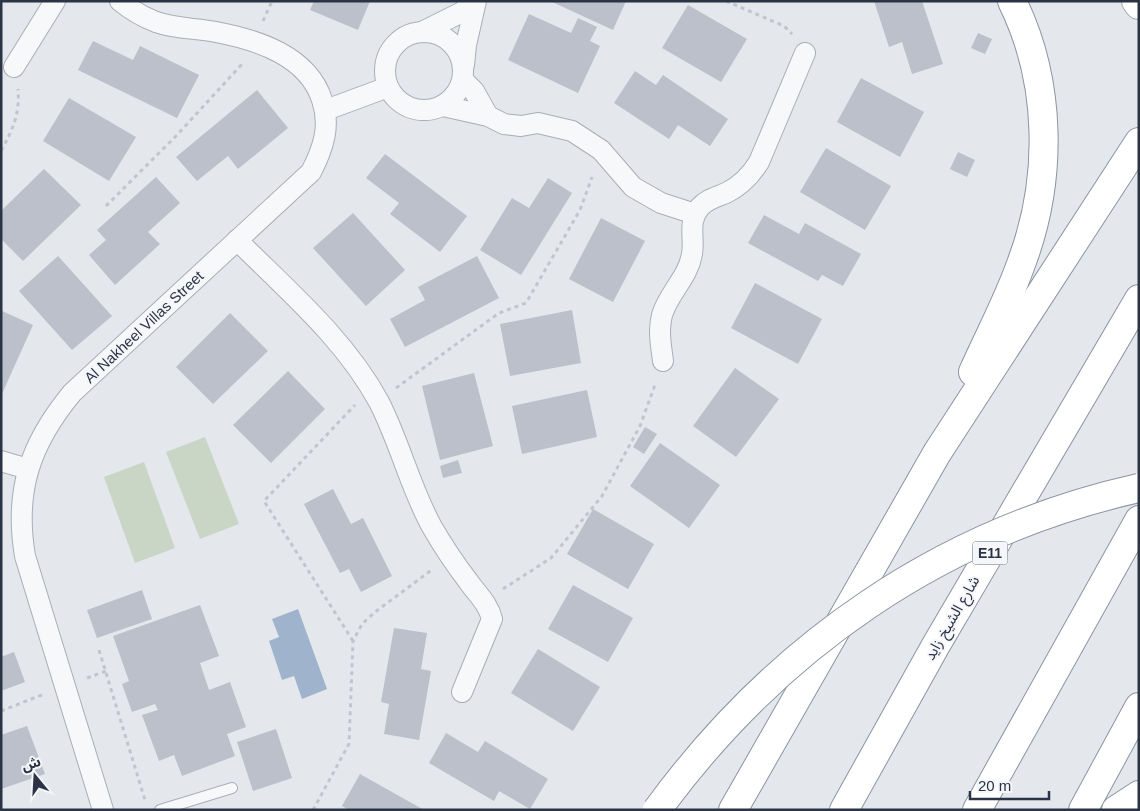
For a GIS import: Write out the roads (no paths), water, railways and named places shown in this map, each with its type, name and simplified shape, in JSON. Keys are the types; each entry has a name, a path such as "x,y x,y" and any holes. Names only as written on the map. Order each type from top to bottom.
{"main road":[{"path":"937,453 1022,264 1036,216 1044,167 1043,117 1036,68 1022,21 1012,1"},
{"path":"1136,1 1139,4"},
{"path":"733,810 937,453 1139,142"},
{"name":"شارع الشيخ زايد","path":"844,810 936,645 1139,299"},
{"path":"657,810 697,757 769,681 851,616 917,574 987,538 1036,518 1086,501 1139,488"},
{"path":"977,810 1139,520"},
{"path":"1083,810 1139,706"},
{"path":"1116,810 1139,795"}],"street":[{"path":"14,67 56,1"},
{"name":"Al Nakheel Villas Street","path":"103,810 25,556 21,512 28,469 38,442 48,424 72,393 311,172 321,153 326,132 326,110 319,90 307,72 290,58 254,42 216,32 156,22 138,14 120,1"},
{"path":"475,1 466,46 463,75 453,98 443,106 431,110 418,110 405,106 395,98 384,76 385,65 394,45 413,33 424,31 462,12 475,1"},
{"path":"424,31 444,36 458,51 463,75 488,116"},
{"path":"663,361 659,339 662,316 670,295 682,280 688,267 692,254 692,222 695,214 707,201 729,192 751,174 759,162 805,52"},
{"path":"326,110 388,87"},
{"path":"443,106 488,116 504,124 521,126 538,123 555,126 587,139 601,150 633,187 661,203 695,214"},
{"path":"237,240 329,332 347,354 375,395 396,439 418,500 450,556 489,608 492,619 462,692"},
{"path":"1,461 28,469"}],"lane":[{"path":"160,810 232,788"}],"water":[{"path":"298,609 327,689 302,699 294,676 282,680 269,641 279,637 272,619"}]}
